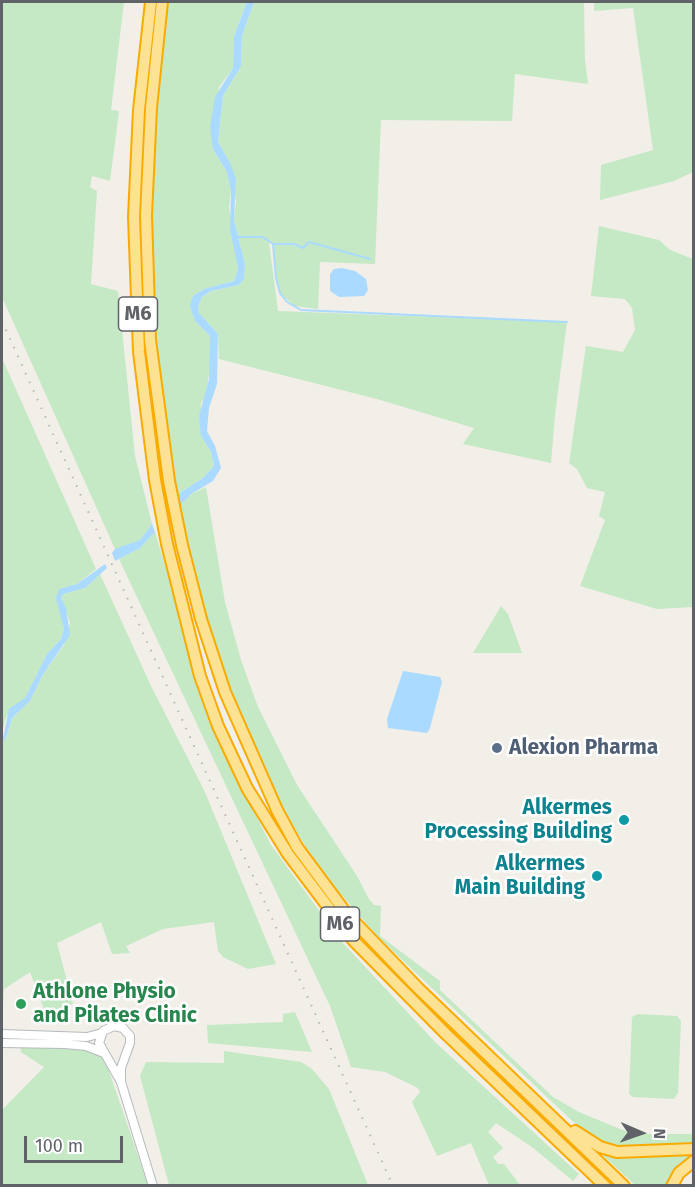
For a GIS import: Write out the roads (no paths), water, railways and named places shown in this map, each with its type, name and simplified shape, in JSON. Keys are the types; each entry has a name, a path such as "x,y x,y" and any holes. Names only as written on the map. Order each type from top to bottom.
{"highway":[{"name":"M6","path":"151,2 139,110 134,218 139,352 155,480 167,544 197,665 218,726 247,788 288,854 353,940 454,1042 605,1185"},
{"name":"M6","path":"162,2 151,108 146,215 150,340 169,481 182,545 201,619 225,692 277,810 321,881 375,945 624,1185"},
{"path":"550,1114 590,1142 617,1152 693,1149"},
{"path":"672,1185 679,1173 693,1161"}],"main road":[{"path":"2,1034 87,1036 102,1033 114,1026 123,1028 130,1040 125,1053 121,1082"},
{"path":"102,1033 99,1043 121,1082 153,1185"},
{"path":"2,1042 86,1046 119,1057 125,1053"}],"water":[{"path":"247,2 254,2 242,36 241,66 223,96 218,142 236,179 234,220 245,264 244,279 239,285 211,291 202,297 198,307 199,313 218,334 217,384 209,408 207,431 215,446 221,468 213,481 191,494 181,505 177,495 203,478 214,466 211,452 201,436 199,416 209,379 210,336 195,321 190,306 193,296 204,289 234,281 238,269 230,229 231,191 227,172 213,149 210,127 215,97 233,68 234,36"},
{"path":"334,269 355,271 366,279 368,290 364,296 339,297 330,291 330,274"},
{"path":"152,524 155,532 140,548 115,561 112,553 115,549 140,540"},
{"path":"105,564 107,568 85,588 63,594 61,598 66,608 70,635 42,676 30,701 12,718 7,736 2,743 9,709 25,698 47,654 61,639 64,629 56,598 59,589 77,584"},
{"path":"403,671 440,677 442,682 427,733 388,728 387,719"}],"waterway":[{"path":"238,237 263,237 273,244 276,278 280,293 287,302 301,310 567,322"},
{"path":"274,244 294,244 303,248 309,242 370,259"}],"railway":[{"path":"2,321 393,1186"}],"place":[{"name":"Alexion Pharma","path":"497,748"},
{"name":"Alkermes Processing Building","path":"624,820"},
{"name":"Alkermes Main Building","path":"597,876"},
{"name":"Athlone Physio and Pilates Clinic","path":"21,1004"}]}
